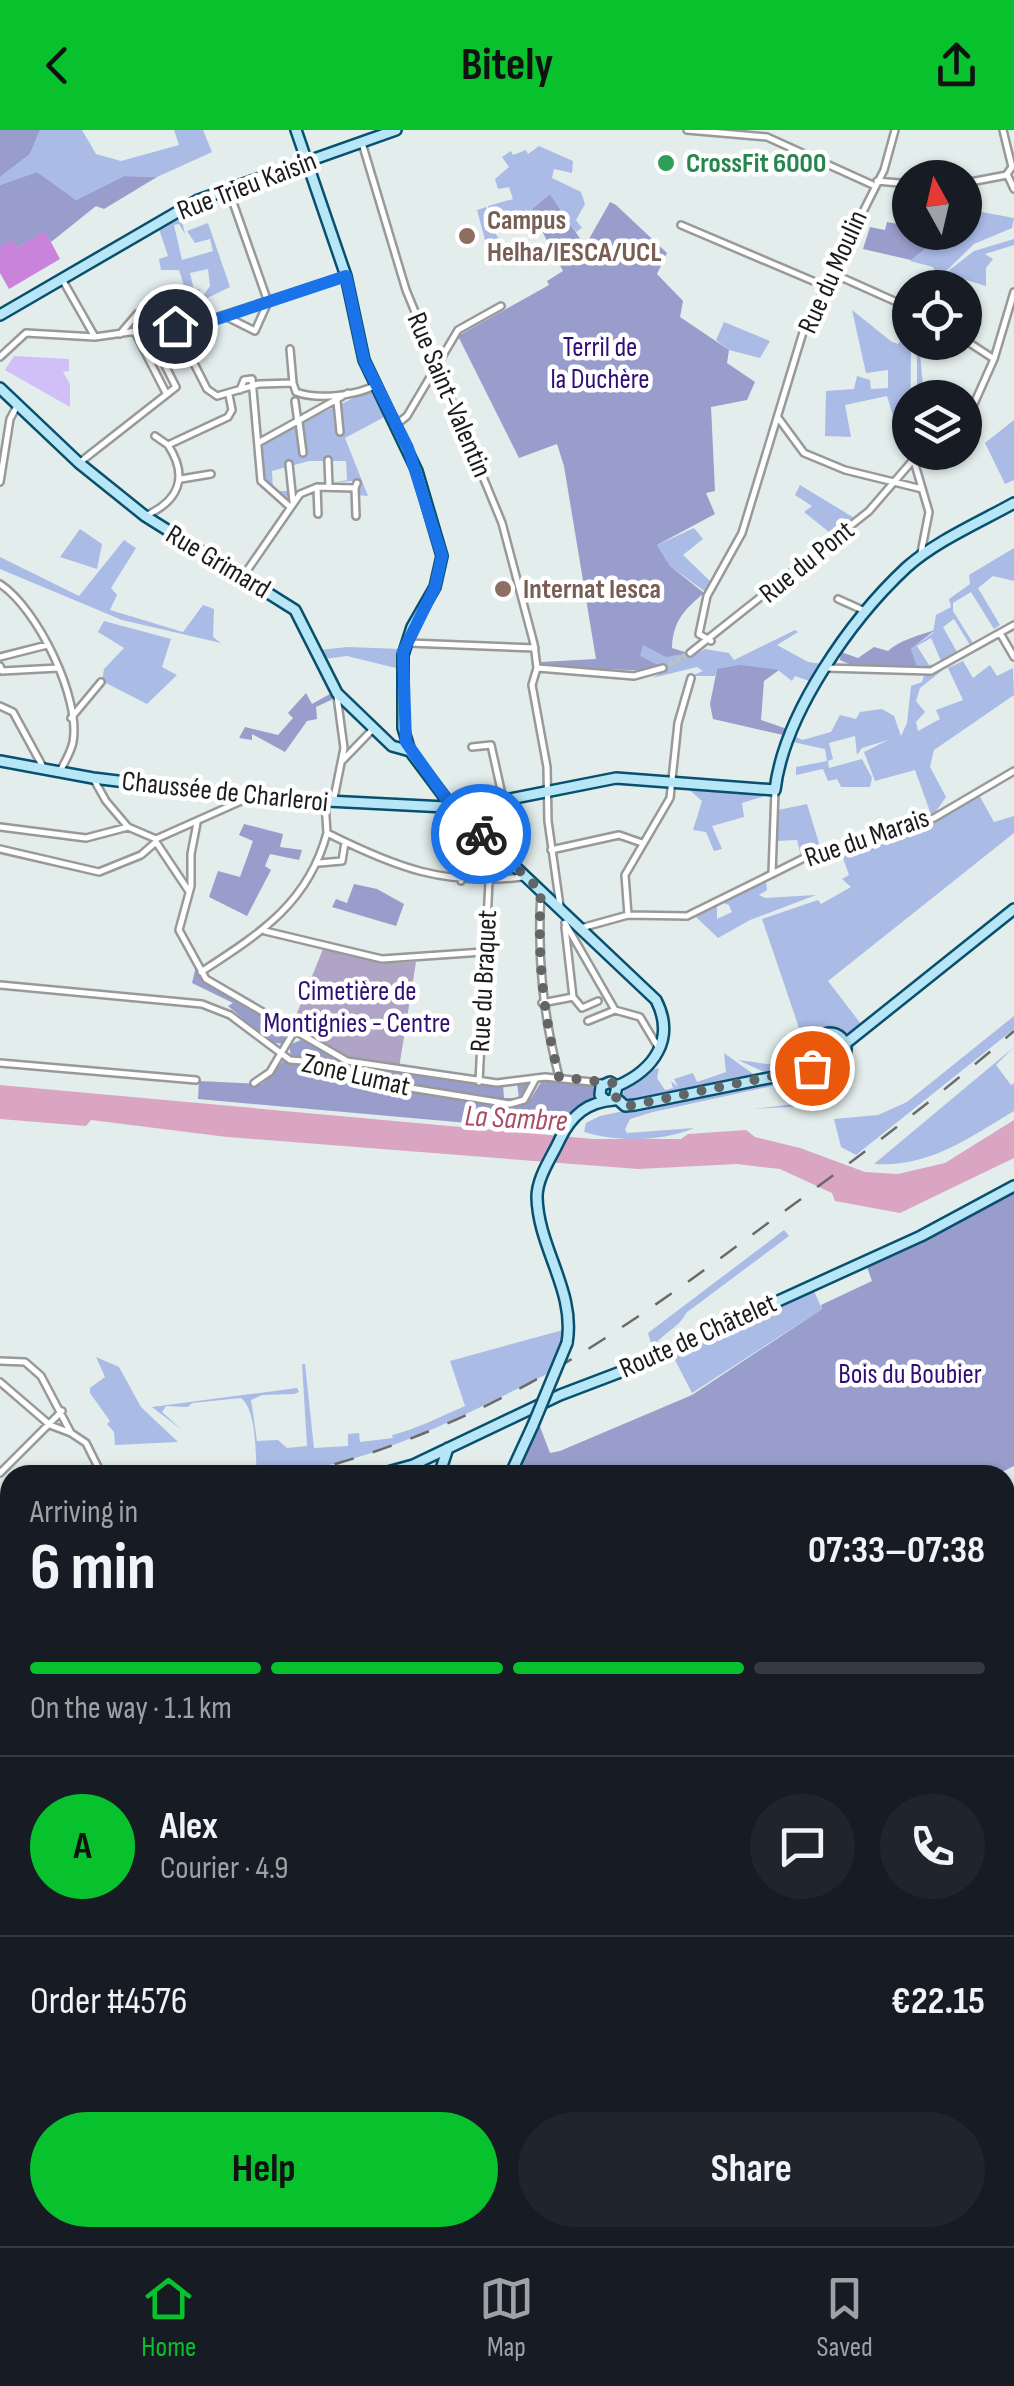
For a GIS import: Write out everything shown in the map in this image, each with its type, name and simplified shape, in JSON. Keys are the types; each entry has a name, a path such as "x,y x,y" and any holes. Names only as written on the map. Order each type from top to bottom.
{"main road":[{"path":"296,130 346,276 362,352 424,488 442,561 435,587 406,642 402,663 402,713 410,751 452,807 656,1000 664,1021 660,1049 648,1066 578,1112 542,1176 539,1211 570,1320 567,1343 517,1465"},
{"name":"Rue Trieu Kaisin","path":"0,315 198,200 396,130"},
{"name":"Rue Grimard","path":"0,388 79,462 145,516 297,612 337,693 392,746 410,751"},
{"path":"774,790 778,762 792,724 826,668 868,612 909,564 1014,503"},
{"name":"Chaussée de Charleroi","path":"0,761 94,778 249,797 452,807 504,801 604,779 671,779 774,790"},
{"path":"845,1044 834,1033 818,1037 814,1052 819,1061 829,1066 840,1062 845,1044 1014,908"},
{"path":"603,1095 625,1106 640,1104 808,1070 819,1061"},
{"name":"Route de Châtelet","path":"416,1465 921,1236 1014,1186"},
{"path":"442,1465 448,1448"},
{"path":"425,1458 430,1465"}],"street":[{"path":"687,130 767,137 875,183 892,183"},
{"name":"Rue du Moulin","path":"711,641 699,634 707,596 742,534 804,329 834,274 895,130"},
{"path":"1003,130 1013,167 1014,189"},
{"name":"Rue Saint-Valentin","path":"362,143 392,254 502,523 535,648 538,668 532,685 572,997"},
{"path":"982,180 1011,177"},
{"path":"225,316 248,331 255,330 269,308 228,189"},
{"path":"680,225 826,287"},
{"path":"834,274 892,300"},
{"path":"0,357 26,333 94,336 175,326 225,316 346,276"},
{"path":"62,279 94,336"},
{"path":"982,385 1014,292"},
{"path":"397,424 407,416 461,327 501,306"},
{"path":"120,334 142,313 162,328"},
{"path":"175,326 209,392 229,395 255,386 294,383"},
{"path":"79,462 176,387 147,330"},
{"path":"135,332 166,393"},
{"path":"290,349 294,383 302,395 348,393 377,385"},
{"path":"982,351 994,358"},
{"path":"255,386 261,481 291,504"},
{"path":"258,442 348,393"},
{"path":"168,445 228,418 229,395"},
{"path":"295,401 303,453"},
{"path":"337,401 340,432"},
{"path":"0,482 10,419 18,406"},
{"path":"778,418 804,452 892,483 922,489"},
{"path":"145,516 169,503 181,479 168,445 155,436"},
{"path":"328,460 329,487"},
{"path":"290,464 291,504"},
{"name":"Rue du Pont","path":"690,654 869,511 905,470"},
{"path":"917,470 929,520 920,558"},
{"path":"181,479 212,474"},
{"path":"244,575 291,504 304,491 356,486 356,516"},
{"path":"317,487 318,514"},
{"path":"0,584 16,596 58,668 71,718 72,748 60,773"},
{"path":"838,599 868,612"},
{"path":"826,668 931,671 1014,625"},
{"path":"1000,633 1014,658"},
{"path":"406,642 535,648"},
{"path":"0,657 47,645"},
{"path":"0,666 2,671 58,668"},
{"path":"538,668 634,676 663,668"},
{"path":"628,915 625,875 668,804 678,724 691,678"},
{"path":"71,718 101,682"},
{"path":"201,972 265,930 319,863 329,802 341,762 344,733 337,693"},
{"path":"0,706 13,712 44,770"},
{"path":"341,762 372,729"},
{"path":"472,747 492,744 504,801"},
{"name":"Rue du Marais","path":"581,928 628,915 687,916 806,857 934,818 1014,771"},
{"path":"94,778 106,801 128,827 156,840 188,890"},
{"path":"772,874 774,790"},
{"path":"0,849 98,872 141,855 156,840 249,797"},
{"path":"452,807 461,881"},
{"path":"197,823 179,930 201,972 293,1033 363,1066 479,1082 559,1077 588,1082 603,1095"},
{"path":"0,827 86,838 128,827"},
{"path":"327,832 419,874 461,881 526,876"},
{"path":"551,850 620,835 642,843"},
{"path":"319,863 342,860 345,842"},
{"name":"Rue du Braquet","path":"479,1082 483,952 490,880"},
{"path":"541,891 538,948 542,1003 559,1077"},
{"path":"564,916 614,1010"},
{"path":"265,930 382,960 483,952"},
{"name":"Zone Lumat","path":"0,985 202,1004 230,1015 280,1055 296,1062 329,1063 373,1082 510,1104 524,1100 536,1078"},
{"path":"542,1003 572,997 582,1008 598,1000"},
{"path":"588,1021 614,1010 640,1017 660,1049"},
{"path":"254,1083 270,1072 293,1033"},
{"path":"0,1063 196,1080"},
{"path":"0,1361 29,1364 51,1389 71,1433"},
{"path":"0,1382 50,1425 86,1442 97,1465"},
{"path":"8,1465 62,1411"}],"shaded area":[{"path":"40,130 82,130 96,154 121,161 179,145 174,130 203,130 212,152 157,177 124,176 76,200 37,172 0,185 0,177 30,154"},
{"path":"539,146 573,161 572,173 554,169 552,178 581,192 585,204 576,220 582,228 576,232 550,194 531,210 496,225 492,218 487,221 511,257 505,253 492,257 491,262 477,210 486,207 490,217 488,206 513,199 509,187 498,189 495,179 509,167 502,157 511,151 513,155 526,150 528,154"},
{"path":"982,212 1014,218 1012,228 982,241"},
{"path":"180,213 185,234 179,224 174,225 182,260 213,251 210,239 195,243 187,231 208,223 230,287 199,302 210,286 208,269 190,273 194,290 201,289 188,304 191,321 181,322 177,306 168,307 161,294 182,299 185,289 179,270 161,270 159,259 168,256 158,226"},
{"path":"45,231 60,259 9,289 0,273 0,247 12,240 18,247"},
{"path":"1014,239 1014,245 985,254 993,259 986,268 986,286 982,285 982,270 949,270 974,251"},
{"path":"924,250 968,250 947,270 934,270 910,261"},
{"path":"852,310 892,342 892,360 911,360 911,380 892,380 892,412 887,396 845,405 851,437 825,436 826,391 854,389 857,376 870,380 871,389 888,388 888,370 866,373"},
{"path":"724,322 770,341 760,358 729,350 716,340"},
{"path":"14,356 69,359 69,371 63,372 70,384 70,407 5,370"},
{"path":"917,360 921,360 922,380 917,380"},
{"path":"375,388 388,415 345,438 368,496 357,495 360,480 332,483 347,480 346,461 309,461 272,471 273,491 289,491 286,502 267,487 260,448 279,433"},
{"path":"1014,420 1014,480 1005,484 985,443"},
{"path":"800,485 856,519 834,536 804,512 812,506 795,495"},
{"path":"694,528 703,539 683,555 712,583 707,593 670,566 657,545"},
{"path":"80,529 102,544 97,569 60,557"},
{"path":"124,540 136,548 111,588 117,595 110,610 183,632 203,605 214,609 213,637 221,643 122,620 0,569 0,557 79,596"},
{"path":"1014,548 1014,581 993,576 978,588 1000,625 994,629 971,592 953,603 953,611 973,643 970,645 954,619 943,627 957,652 941,661 931,638 917,646 929,665 939,664 918,669 911,649 933,633 936,615 951,607 949,599 970,584 969,575"},
{"path":"104,621 171,639 162,667 177,675 147,704 102,681 104,669 124,648 98,632"},
{"path":"795,630 798,632 777,645 808,662 823,664 812,682 795,676 792,681 778,670 717,669 715,676 691,676 703,671 697,667 652,678 667,670 639,656 643,645 694,655 705,649 729,653 734,660"},
{"path":"400,649 396,668 347,656 324,659 319,650"},
{"path":"963,661 973,678 990,665 997,676 1013,668 1014,695 934,750 930,767 946,797 932,817 915,770 875,781 864,752 888,740 862,748 857,755 855,736 829,743 833,759 828,761 829,768 862,759 872,778 870,787 841,787 837,779 828,781 823,769 796,775 796,767 827,761 825,749 788,741 791,734 802,740 831,732 840,715 856,719 860,712 882,709 894,716 901,736 907,723 911,686 922,682 924,675 944,669 920,688 916,701 925,712 916,722 918,731 940,719 936,710 963,700 948,668"},
{"path":"685,786 768,795 742,803 744,817 712,826 722,849 714,851 706,832 693,830 702,801"},
{"path":"979,795 994,822 1014,816 1014,833 828,981 861,1024 858,1031 846,1035 820,1032 813,1039 810,1059 762,919 818,900 821,904 851,887 842,879 849,875 842,855 820,861 818,857 844,848 847,853 895,837 895,832"},
{"path":"807,804 821,850 801,856 797,840 776,841 778,810"},
{"path":"462,824 469,826 516,873 463,877 457,832"},
{"path":"766,881 767,890 759,895 765,898 816,895 750,920 718,938 694,915 717,904 717,919 732,912 729,905 721,902"},
{"path":"1014,1016 1014,1029 856,1155 841,1147 834,1119 878,1115 907,1102"},
{"path":"1014,1047 996,1065 1011,1085 1014,1083 1014,1111 930,1156 874,1164"},
{"path":"724,1053 756,1076 634,1103 622,1097 625,1087 654,1069 659,1068 657,1078 665,1090 673,1088 671,1081 678,1087 674,1079 693,1073 697,1082 726,1072"},
{"path":"738,1060 767,1064 809,1060 808,1068 766,1073"},
{"path":"814,1071 825,1080 827,1101 821,1105 754,1109 820,1101 824,1096 813,1077 653,1112 630,1119 625,1129 627,1133 694,1128 668,1136 625,1139 584,1132 586,1123 600,1116"},
{"path":"0,1085 593,1139 681,1139 688,1134 746,1130 755,1137 800,1148 865,1172 898,1174 945,1163 1014,1120 1014,1158 900,1213 835,1201 832,1193 780,1169 737,1164 638,1169 227,1137 91,1120 86,1126 0,1119"},
{"path":"784,1230 789,1236 686,1313 653,1350 648,1333"},
{"path":"813,1289 822,1309 692,1393 672,1354"},
{"path":"564,1305 564,1333 561,1351 547,1374 440,1426 330,1465 256,1465 250,1412 241,1398 192,1403 188,1407 166,1406 162,1412 182,1430 152,1407 297,1388 299,1392 294,1394 262,1395 251,1400 257,1441 278,1440 287,1448 307,1446 305,1364 314,1448 348,1446 348,1434 359,1433 360,1442 393,1438 392,1435 465,1406 450,1361 563,1330"},
{"path":"96,1357 119,1367 141,1407 178,1442 115,1445 114,1432 107,1424 110,1421 90,1393 90,1388 105,1377"}],"green space":[{"path":"0,130 40,130 30,154 0,177"},
{"path":"37,172 76,200 124,176 157,177 104,209 96,206 51,242 45,232 18,247 0,247 0,185"},
{"name":"Terril de la Duchère","path":"550,194 585,246 610,202 616,205 667,253 657,274 683,301 680,317 729,350 727,363 755,382 747,400 711,407 715,491 706,493 715,514 657,545 670,566 704,593 685,611 675,630 672,648 688,653 666,657 643,645 640,656 658,665 649,671 542,666 541,662 596,659 564,466 557,444 519,458 458,336 549,285 547,281 563,271 531,210"},
{"path":"887,222 892,223 892,250 924,250 911,260 863,249 870,227 885,230"},
{"path":"935,630 911,649 918,669 856,667 840,660 841,652 858,658 874,647 888,651 903,641"},
{"path":"740,665 779,670 764,681 761,720 787,729 783,735 713,719 710,704 717,669"},
{"path":"306,693 312,704 330,694 333,699 316,707 317,719 307,721 285,752 252,734 252,740 239,738 245,727 278,735 293,718 288,713"},
{"path":"244,824 283,834 280,847 302,850 299,860 270,854 265,866 271,870 247,916 209,897 218,871 240,877 253,841 239,835"},
{"path":"354,884 377,889 404,904 396,926 332,907 336,899 347,903"},
{"name":"Cimetière de Montignies - Centre","path":"323,949 382,963 416,962 399,1068 344,1056 291,1028"},
{"path":"196,966 225,995 287,1032 283,1044 270,1042 228,1006 233,1003 192,983"},
{"path":"301,1040 360,1069 503,1085 504,1098 519,1098 517,1083 530,1084 519,1100 502,1100 369,1076 340,1064 291,1056 289,1045"},
{"path":"284,1060 324,1064 364,1082 511,1106 531,1098 543,1079 591,1084 597,1094 573,1110 558,1131 198,1099 199,1081 262,1084"},
{"name":"Bois du Boubier","path":"1014,1191 1014,1465 518,1465 539,1424 550,1453 692,1395 822,1309 821,1305 872,1281 867,1267 951,1227"}],"tunnel":[{"path":"663,668 690,653"}],"railway":[{"path":"331,1465 430,1431 489,1404 601,1341 862,1154 1014,1031"}],"way so far":[{"path":"481,834 541,891 537,956 542,1003 559,1077 613,1083 619,1090 616,1098 628,1106 812,1068"}],"place":[{"name":"CrossFit 6000","path":"666,163"},
{"name":"Campus Helha/IESCA/UCL","path":"467,236"},
{"name":"Internat Iesca","path":"503,589"}],"route":[{"path":"175,326 214,320 346,276 364,360 424,488 442,556 435,587 403,652 402,713 406,742 419,766 452,807 481,834"}],"water label":[{"name":"La Sambre","path":"516,1119"}]}
